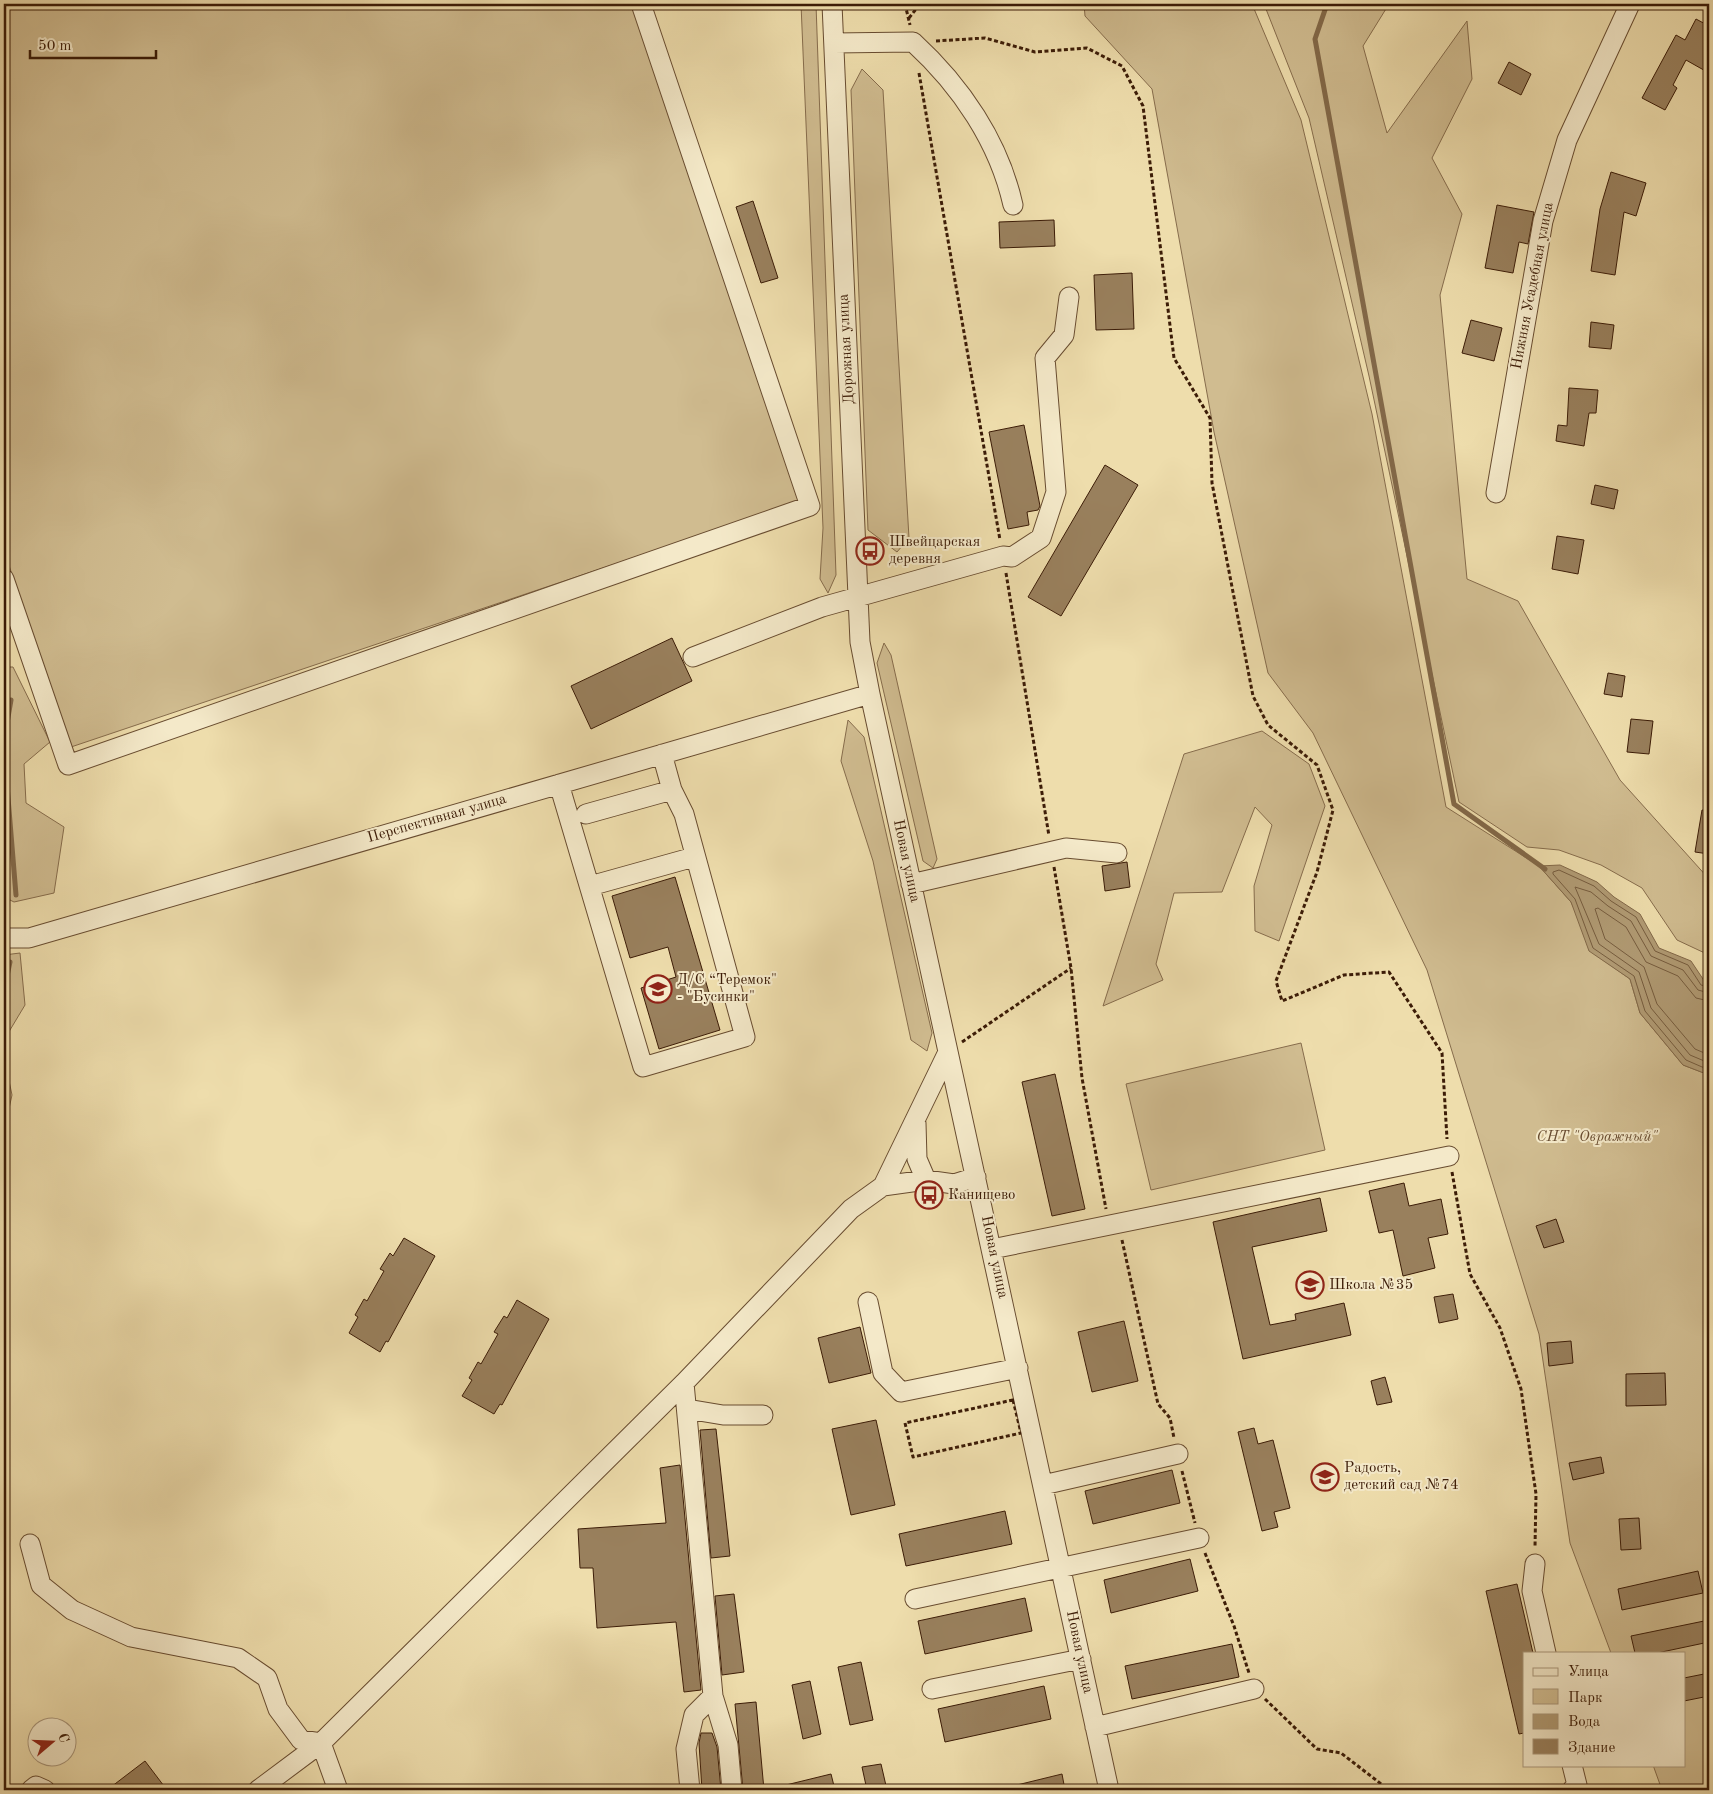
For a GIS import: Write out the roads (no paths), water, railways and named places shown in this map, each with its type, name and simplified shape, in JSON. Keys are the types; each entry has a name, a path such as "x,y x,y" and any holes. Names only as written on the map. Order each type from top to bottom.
{"street":[{"path":"4,579 68,765 810,506 641,4"},
{"name":"Дорожная улица","path":"832,4 860,642 870,694"},
{"name":"Нижняя Усадебная улица","path":"1496,493 1543,221 1567,140 1630,4"},
{"path":"834,43 913,42 939,66 980,122 1007,180 1013,205"},
{"path":"693,657 822,607 1003,556 1012,557 1041,538 1056,492 1045,358 1064,335 1069,296"},
{"name":"Перспективная улица","path":"4,938 29,938 870,694"},
{"name":"Новая улица","path":"870,694 1109,1790"},
{"path":"559,784 643,1067 745,1037 694,857 684,814 672,790 662,754"},
{"path":"586,814 672,790"},
{"path":"912,884 1066,848 1117,853"},
{"path":"590,886 694,857"},
{"path":"258,1790 321,1743 684,1383 851,1209 883,1186 948,1052"},
{"path":"916,1120 917,1159 926,1180"},
{"path":"992,1249 1118,1225 1449,1156"},
{"path":"883,1186 926,1180 954,1184 976,1177"},
{"path":"868,1302 883,1373 901,1392 1018,1368"},
{"path":"684,1383 713,1696 728,1745 732,1790"},
{"path":"686,1409 723,1415 763,1415"},
{"path":"1043,1485 1178,1454"},
{"path":"915,1599 1199,1538"},
{"path":"30,1544 41,1585 72,1610 131,1637 238,1658 267,1678 278,1709 301,1740 321,1743"},
{"path":"1535,1564 1532,1591 1546,1652"},
{"path":"932,1689 1081,1659"},
{"path":"1096,1726 1254,1689"},
{"path":"690,1790 686,1749 694,1715 713,1696"},
{"path":"321,1743 338,1790"},
{"path":"1572,1766 1577,1785 1572,1790"},
{"path":"31,1790 36,1786 45,1790"}],"water":[{"path":"1560,865 1597,882 1614,897 1640,914 1659,948 1691,961 1705,982 1709,982 1709,1075 1683,1065 1640,1013 1630,979 1589,951 1571,902 1539,866"}],"waterway":[{"path":"1327,4 1315,39 1454,804 1545,869"},
{"path":"4,740 11,700"},
{"path":"4,749 16,895"},
{"path":"4,990 10,962"}],"place":[{"name":"Швейцарская деревня","path":"870,551"},
{"name":"Д/С “Теремок\" - \"Бусинки\"","path":"658,989"},
{"name":"Канищево","path":"929,1195"},
{"name":"Школа №35","path":"1310,1285"},
{"name":"Радость, детский сад №74","path":"1325,1477"}],"park label":[{"name":"СНТ \"Овражный\"","path":"1597,1137"}]}
